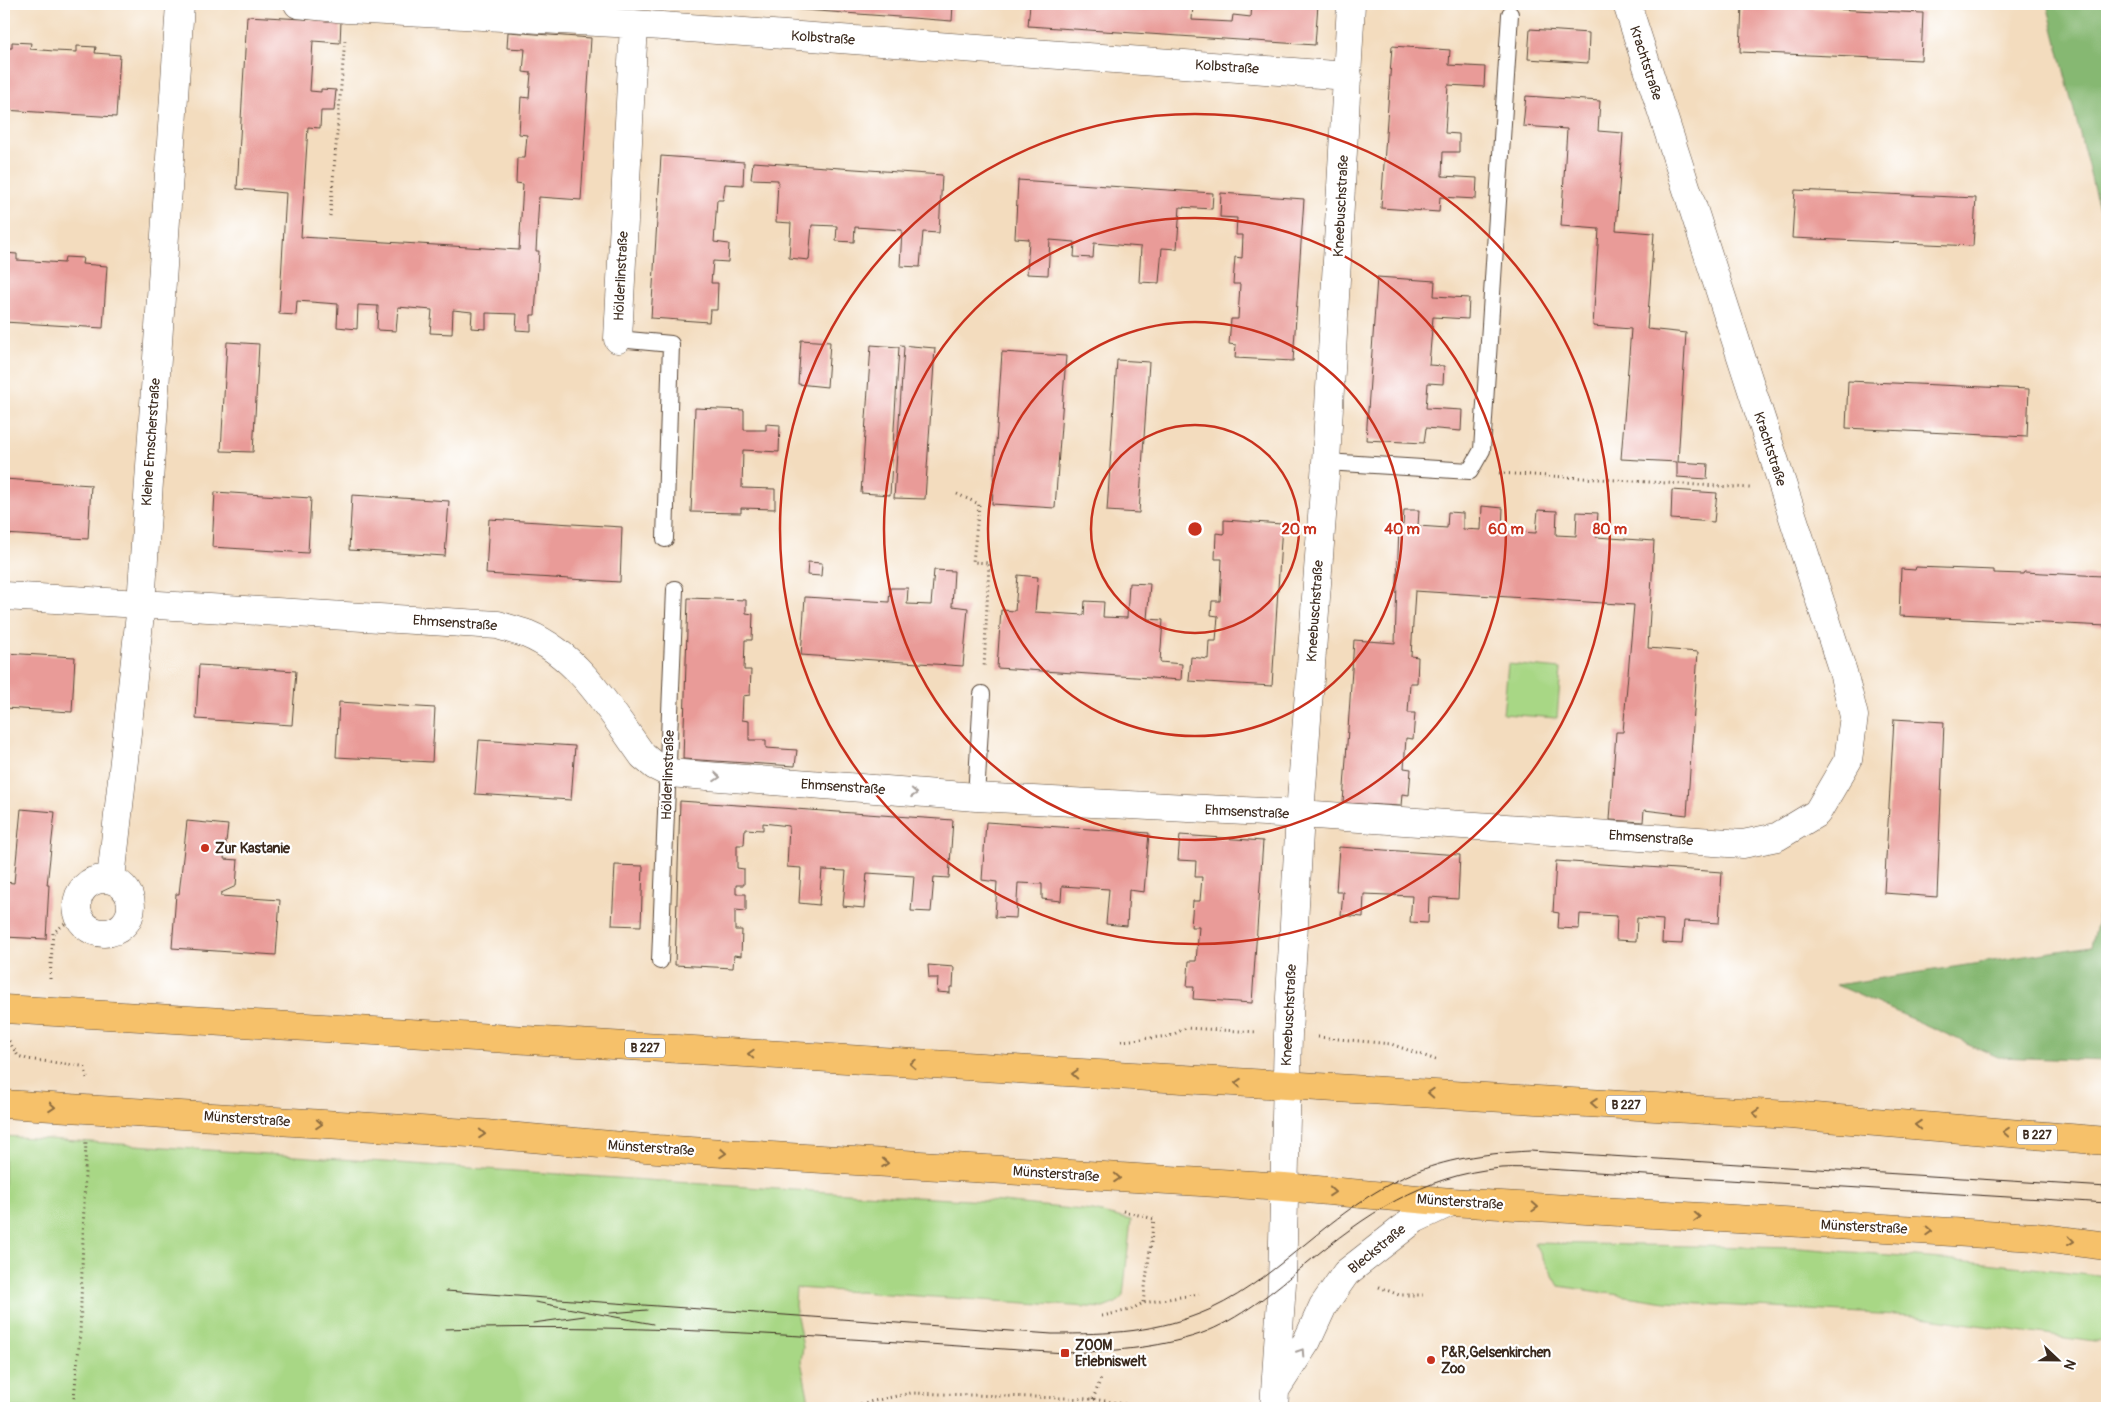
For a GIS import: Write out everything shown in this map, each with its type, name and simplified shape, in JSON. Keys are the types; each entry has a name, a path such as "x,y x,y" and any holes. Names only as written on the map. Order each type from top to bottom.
{"main road":[{"name":"B 227","path":"7,1009 1790,1115 2107,1141"},
{"name":"Münsterstraße","path":"4,1104 485,1134 657,1149 1284,1187 1451,1202 2035,1237 2107,1246"}],"street":[{"name":"Kleine Emscherstraße","path":"111,879 141,605 180,4"},
{"name":"Kolbstraße","path":"298,4 347,9 634,24 1348,76"},
{"name":"Kneebuschstraße","path":"1284,1187 1286,1086 1300,814 1326,462 1351,4"},
{"name":"Krachtstraße","path":"1627,4 1843,672 1854,716 1848,760 1817,813 1777,837 1743,844"},
{"name":"Hölderlinstraße","path":"618,340 634,24"},
{"name":"Ehmsenstraße","path":"4,596 498,625 528,635 557,652 584,675 643,756 655,766 668,773 976,798 1300,814 1743,844"},
{"path":"111,879 120,884 130,897 132,906 126,923 110,933 101,934 92,931 79,918 76,909 80,892 94,880 111,879"},
{"name":"Bleckstraße","path":"1274,1400 1282,1283 1284,1187"},
{"name":"Bleckstraße","path":"1274,1400 1308,1341 1324,1306 1346,1273 1415,1218 1451,1202"}],"lane":[{"path":"1326,462 1470,471 1482,450 1510,14"},
{"name":"Hölderlinstraße","path":"618,340 671,344 665,539"},
{"name":"Hölderlinstraße","path":"660,961 675,589"},
{"path":"976,798 982,694"}],"path":[{"path":"330,216 347,9"},
{"path":"1470,471 1783,490"},
{"path":"957,494 979,504 973,562 989,563 982,694"},
{"path":"50,980 53,933 70,920 79,918"},
{"path":"7,1009 9,1044 18,1056 85,1068 87,1109 85,1227 80,1335 73,1408"},
{"path":"1143,1304 1154,1219"},
{"path":"1375,1285 1399,1295 1423,1295"},
{"path":"1102,1316 1130,1310 1143,1304 1199,1294"},
{"path":"1093,1399 1102,1376"},
{"path":"841,1408 911,1393 1093,1399 1148,1408"}],"green space":[{"path":"2047,4 2107,4 2107,241"},
{"path":"1508,664 1561,669 1557,718 1503,714"},
{"path":"2107,877 2107,1061 1998,1057 1836,985 2091,946"},
{"path":"4,1136 777,1189 1002,1202 1093,1211 1131,1220 1123,1296 1116,1303 1103,1308 796,1288 795,1306 803,1347 801,1361 809,1402 784,1408 4,1408"},
{"path":"1534,1243 1799,1248 1967,1261 2107,1276 2107,1341 2094,1342 1915,1316 1666,1302 1559,1286"}],"building":[{"path":"724,4 953,4 952,21"},
{"path":"1030,4 1193,4 1192,20 1232,22 1233,15 1251,17 1252,4 1318,4 1315,45 1028,26"},
{"path":"1742,5 1923,13 1921,60 1740,52"},
{"path":"247,16 341,21 340,43 313,41 310,91 321,92 321,89 336,90 334,111 321,111 320,128 308,127 301,237 519,250 523,184 516,183 517,158 525,158 527,135 519,134 521,97 529,98 531,73 523,72 525,49 507,48 508,32 591,38 581,200 539,197 536,251 539,251 535,315 531,315 531,331 516,330 517,314 486,313 486,329 471,328 472,312 453,310 452,334 430,333 432,310 398,307 396,331 377,330 378,306 358,305 357,329 337,327 338,304 297,301 296,315 279,314 286,193 237,189"},
{"path":"1530,29 1589,33 1588,63 1528,59"},
{"path":"12,42 31,43 30,49 54,51 77,52 77,46 96,47 95,53 120,55 116,117 4,110 4,48 12,48"},
{"path":"1392,46 1450,50 1449,65 1485,67 1484,87 1448,85 1445,133 1459,134 1459,152 1443,152 1442,176 1477,178 1476,199 1440,197 1439,212 1381,208"},
{"path":"1526,96 1600,101 1598,131 1623,133 1616,230 1654,233 1647,329 1686,333 1678,462 1708,464 1707,479 1677,477 1677,462 1621,459 1631,329 1593,326 1599,229 1561,226 1567,129 1523,126"},
{"path":"661,156 744,162 743,185 725,184 723,200 717,200 714,242 729,244 728,262 713,261 711,283 718,283 717,310 710,310 709,322 651,318"},
{"path":"753,162 942,175 939,233 923,232 920,267 900,266 902,230 855,227 854,242 836,241 837,226 812,225 809,260 789,258 791,223 776,222 778,180 751,179"},
{"path":"1018,180 1213,193 1212,209 1180,207 1177,249 1162,248 1159,283 1139,282 1141,247 1094,243 1093,258 1074,257 1075,242 1050,240 1048,275 1027,274 1029,239 1015,238"},
{"path":"1795,190 1976,198 1973,246 1792,238"},
{"path":"1221,193 1304,199 1293,361 1235,358 1236,345 1229,344 1231,319 1238,319 1240,284 1233,284 1235,257 1242,258 1243,235 1236,235 1237,218 1220,217"},
{"path":"4,253 17,254 17,260 64,263 65,257 83,258 82,264 107,266 103,328 4,322"},
{"path":"1377,277 1435,281 1434,296 1469,298 1468,319 1433,317 1429,365 1444,366 1443,384 1428,383 1426,408 1462,410 1461,431 1426,428 1424,443 1366,440"},
{"path":"801,340 830,342 827,387 798,384"},
{"path":"227,342 259,344 253,452 221,451"},
{"path":"871,345 899,347 890,495 861,493"},
{"path":"900,345 935,348 925,499 894,498 904,347"},
{"path":"1002,352 1066,356 1055,508 992,504"},
{"path":"1117,360 1149,362 1139,513 1107,511"},
{"path":"1848,381 2029,389 2027,437 1846,428"},
{"path":"695,408 744,410 744,430 766,430 766,424 780,425 779,452 743,450 742,488 775,489 775,509 741,508 741,513 691,512"},
{"path":"4,479 91,485 88,539 4,534"},
{"path":"1672,490 1717,493 1714,522 1671,519"},
{"path":"215,492 311,498 308,553 212,547"},
{"path":"352,495 449,501 445,556 349,550"},
{"path":"1482,506 1503,508 1502,531 1536,533 1538,510 1557,511 1556,535 1576,536 1577,512 1598,513 1596,537 1654,541 1648,648 1698,652 1687,815 1644,810 1643,822 1610,820 1616,732 1623,732 1634,605 1415,591 1411,656 1418,657 1417,683 1410,683 1408,713 1415,713 1413,739 1406,738 1404,768 1411,769 1409,795 1402,794 1401,806 1343,803 1354,640 1395,643 1399,525 1403,525 1404,510 1419,510 1418,526 1447,528 1448,512 1463,513 1463,529 1481,530"},
{"path":"489,519 622,527 620,582 486,574"},
{"path":"1224,520 1282,524 1272,686 1189,681 1191,657 1208,659 1209,641 1216,641 1218,616 1211,615 1212,601 1220,601 1222,559 1215,559 1216,533 1224,534"},
{"path":"808,562 822,563 821,576 807,575"},
{"path":"1916,567 1994,570 1994,573 2023,574 2024,572 2102,576 2102,578 2107,578 2107,626 1899,616 1901,569 1915,570"},
{"path":"934,570 954,571 952,606 968,608 963,666 801,655 805,597 889,602 890,588 908,588 907,604 931,605"},
{"path":"1018,575 1038,577 1035,612 1084,615 1085,601 1104,602 1103,617 1127,618 1129,583 1150,584 1147,619 1163,620 1160,662 1182,664 1181,680 997,668 1001,610 1015,611"},
{"path":"688,598 746,600 746,613 753,614 752,640 745,640 744,670 751,670 750,695 743,696 742,720 749,721 749,740 766,740 766,748 797,750 795,766 683,759"},
{"path":"4,653 75,657 72,712 4,708"},
{"path":"199,665 296,671 292,725 196,719"},
{"path":"339,702 435,708 432,762 336,757"},
{"path":"1894,719 1944,722 1937,897 1884,893"},
{"path":"479,740 575,746 571,800 475,794"},
{"path":"680,801 953,820 949,878 934,877 931,912 911,911 914,876 867,873 864,908 843,906 846,871 822,870 819,905 799,903 801,868 787,867 789,826 763,823 763,830 745,829 744,845 737,845 737,868 744,869 744,885 736,885 736,894 746,894 746,911 735,910 735,930 742,930 741,956 734,955 733,968 675,965"},
{"path":"21,809 55,812 47,885 49,885 46,939 4,937 4,882 14,883"},
{"path":"187,821 228,825 224,859 238,860 236,886 221,893 220,896 280,900 276,955 172,948 176,894 179,894"},
{"path":"986,822 1149,833 1144,892 1129,890 1127,926 1106,924 1109,889 1062,886 1061,901 1042,899 1042,884 1018,883 1016,918 995,917 997,882 982,880"},
{"path":"1180,835 1263,841 1252,1003 1193,999 1194,987 1187,987 1189,961 1196,961 1199,927 1191,927 1193,901 1200,901 1202,877 1195,877 1196,861 1178,860"},
{"path":"1339,847 1460,855 1458,899 1429,897 1428,923 1410,922 1412,896 1364,894 1363,917 1341,915 1343,892 1336,892"},
{"path":"1556,861 1722,872 1719,923 1684,921 1682,944 1662,943 1663,920 1637,918 1636,941 1616,940 1617,916 1580,914 1579,929 1558,928 1559,913 1553,912"},
{"path":"615,865 643,866 641,926 612,925"},
{"path":"928,965 954,967 953,987 950,987 950,993 937,992 938,978 929,978"}],"tram line":[{"path":"446,1291 1052,1334 1114,1332 1172,1323 1211,1309 1238,1295 1337,1218 1387,1185 1411,1174 1464,1158 1530,1151 2107,1187"},
{"path":"445,1329 522,1327 677,1330 1065,1353 1150,1346 1200,1334 1243,1313 1329,1245 1396,1200 1446,1179 1473,1172 1501,1168 1536,1168 2107,1203"},
{"path":"535,1302 653,1324"},
{"path":"610,1313 647,1310"},
{"path":"533,1323 585,1316"}],"place":[{"name":"Zur Kastanie","path":"205,848"},
{"name":"ZOOM Erlebniswelt","path":"1065,1353"},
{"name":"P&R,Gelsenkirchen Zoo","path":"1431,1360"}]}
